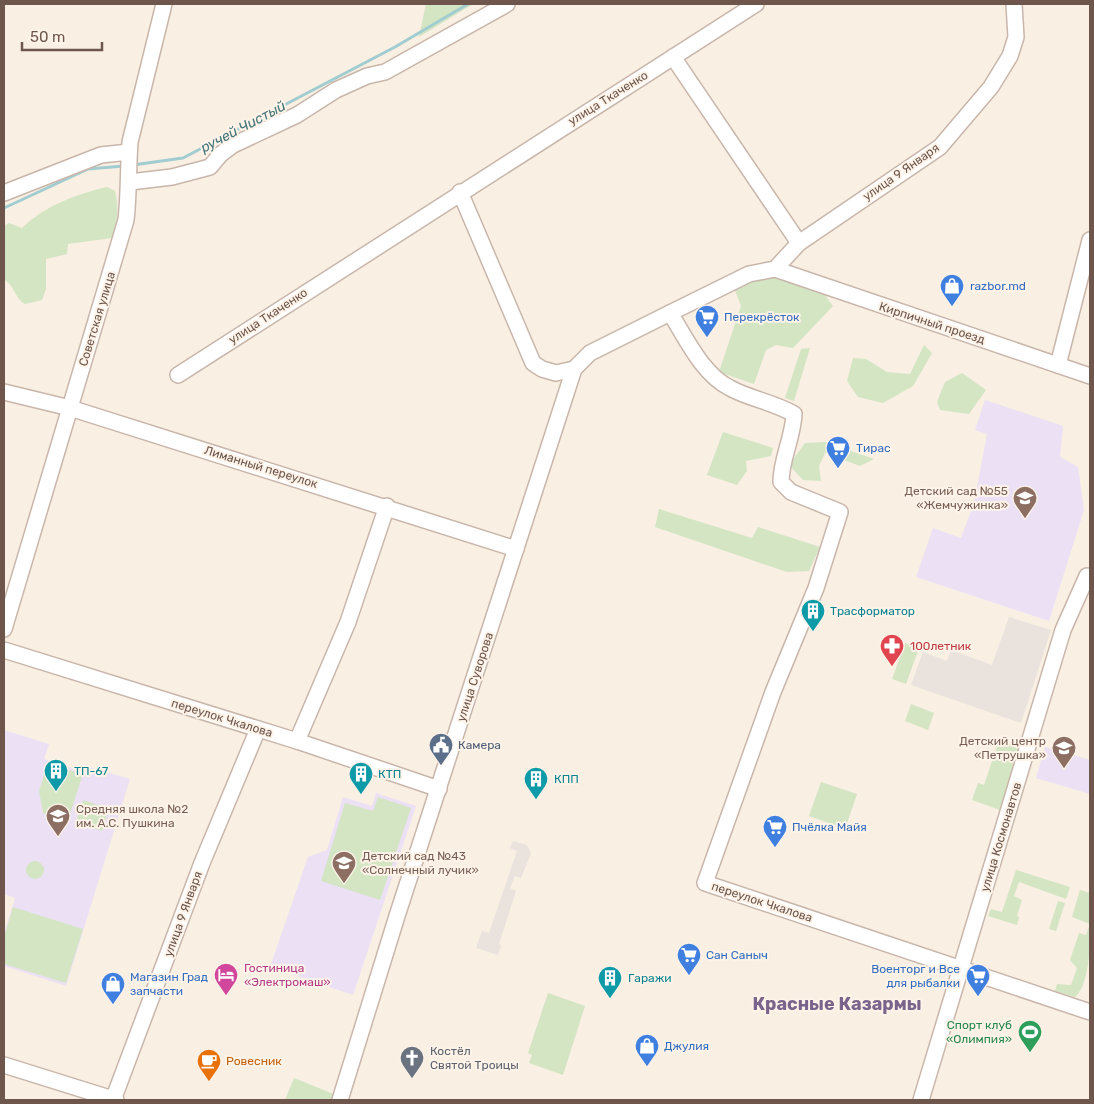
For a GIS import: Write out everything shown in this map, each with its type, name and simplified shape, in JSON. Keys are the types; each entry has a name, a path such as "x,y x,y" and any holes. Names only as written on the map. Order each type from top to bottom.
{"street":[{"name":"Советская улица","path":"4,629 126,220 130,179 130,142 164,4"},
{"path":"130,179 172,177 210,167 221,154 233,145 297,115 336,90 367,76 385,72 507,4"},
{"name":"улица Ткаченко","path":"178,375 460,192 756,4"},
{"name":"улица 9 Января","path":"774,269 799,243 940,147 991,87 1010,56 1016,37 1014,4"},
{"path":"673,57 799,243"},
{"path":"4,193 101,155 129,156"},
{"path":"460,192 527,352 533,362 542,369 556,373 574,368 590,353 749,274 774,269"},
{"path":"1058,365 1090,240"},
{"name":"Кирпичный проезд","path":"774,269 1090,376"},
{"name":"переулок Чкалова","path":"670,313 713,376 729,388 780,406 794,414 793,430 781,469 781,482 791,492 840,512 816,588 773,692 705,884 1090,1012"},
{"name":"улица Суворова","path":"340,1100 574,368"},
{"name":"Лиманный переулок","path":"4,392 70,408 387,506 516,549"},
{"path":"297,741 348,622 387,506"},
{"name":"улица Космонавтов","path":"921,1100 1063,630 1086,576"},
{"name":"переулок Чкалова","path":"4,650 297,741 439,789"},
{"name":"улица 9 Января","path":"114,1100 202,863 258,729"},
{"path":"4,1065 114,1100"}],"shaded area":[{"name":"Детский сад №55 «Жемчужинка»","path":"985,400 1063,426 1060,457 1078,467 1084,510 1049,621 916,577 933,528 961,538 974,503 987,434 975,430"},
{"path":"1009,617 1051,630 1021,723 911,685 923,652 947,661 951,650 992,665"},
{"name":"Средняя школа №2 им. А.С. Пушкина","path":"4,730 49,744 44,759 85,772 86,766 130,779 66,986 4,966 4,934 15,898 4,894"},
{"name":"Детский центр «Петрушка»","path":"1045,747 1090,760 1090,794 1036,778"},
{"name":"Детский сад №43 «Солнечный лучик»","path":"376,793 416,806 353,995 270,967 308,857 327,850 343,797 372,806"},
{"path":"513,841 527,845 531,853 521,878 515,876 510,888 516,891 499,944 501,946 498,955 476,948 482,931 489,933 517,851 510,848"}],"green space":[{"path":"426,4 473,4 419,37"},
{"path":"107,187 115,191 117,203 117,220 112,238 68,244 67,254 46,259 46,289 42,300 25,304 22,302 4,280 4,226 9,223 22,228 40,213 51,207 84,193"},
{"path":"775,274 819,287 833,306 793,348 776,345 766,350 754,384 719,372 741,306 734,288 753,279"},
{"path":"924,345 932,353 913,386 883,403 858,397 847,381 853,358 866,359 887,372 910,374"},
{"path":"810,348 794,401 785,398 801,349"},
{"path":"962,373 986,390 969,414 940,410 937,402 945,382"},
{"path":"723,432 773,448 771,456 746,461 747,471 737,485 707,475"},
{"path":"825,442 874,459 860,466 825,453 819,466 821,481 803,480 789,465 805,443"},
{"path":"659,509 752,538 758,527 820,547 809,571 787,572 655,527"},
{"path":"905,643 919,648 906,684 892,679"},
{"path":"911,704 934,713 928,730 905,721"},
{"path":"999,741 1021,748 1000,810 972,800 978,783 984,785"},
{"path":"47,764 83,774 68,820 43,813 39,791"},
{"path":"821,782 857,794 845,829 809,816"},
{"path":"378,797 411,808 380,900 321,881 345,803 373,811"},
{"path":"83,800 109,809 102,831 76,822"},
{"path":"35,861 41,864 44,870 41,876 35,879 29,876 26,870 29,864"},
{"path":"1016,870 1070,887 1066,899 1019,882 1014,896 1022,900 1017,916 1019,917 1017,925 988,916 991,909 1002,912"},
{"path":"1080,890 1090,893 1090,924 1072,917"},
{"path":"1058,901 1065,903 1056,931 1049,929"},
{"path":"13,907 83,929 66,983 4,964 4,937"},
{"path":"1090,924 1088,964 1081,989 1075,997 1055,991 1057,984 1071,985 1077,968 1070,960 1079,933 1086,935"},
{"path":"548,993 585,1006 563,1075 529,1063 532,1055 528,1053"},
{"path":"294,1078 336,1095 334,1100 285,1100"}],"waterway":[{"name":"ручей Чистый","path":"133,165 183,158 395,47 468,4"},
{"name":"ручей Чистый","path":"4,208 88,169 124,166"}],"place":[{"name":"razbor.md","path":"952,307"},
{"name":"Перекрёсток","path":"707,338"},
{"name":"Тирас","path":"838,469"},
{"name":"Детский сад №55 «Жемчужинка»","path":"1025,519"},
{"name":"Трасформатор","path":"813,632"},
{"name":"100летник","path":"892,667"},
{"name":"Камера","path":"441,766"},
{"name":"Детский центр «Петрушка»","path":"1064,769"},
{"name":"ТП-67","path":"56,792"},
{"name":"КТП","path":"361,795"},
{"name":"КПП","path":"536,800"},
{"name":"Средняя школа №2 им. А.С. Пушкина","path":"58,837"},
{"name":"Пчёлка Майя","path":"775,848"},
{"name":"Детский сад №43 «Солнечный лучик»","path":"344,884"},
{"name":"Сан Саныч","path":"689,976"},
{"name":"Гостиница «Электромаш»","path":"226,996"},
{"name":"Военторг и Все для рыбалки","path":"978,997"},
{"name":"Гаражи","path":"610,999"},
{"name":"Магазин Град запчасти","path":"113,1005"},
{"name":"Спорт клуб «Олимпия»","path":"1030,1053"},
{"name":"Джулия","path":"647,1067"},
{"name":"Костёл Святой Троицы","path":"412,1079"},
{"name":"Ровесник","path":"209,1082"}],"district":[{"name":"Красные Казармы","path":"837,1004"}]}
